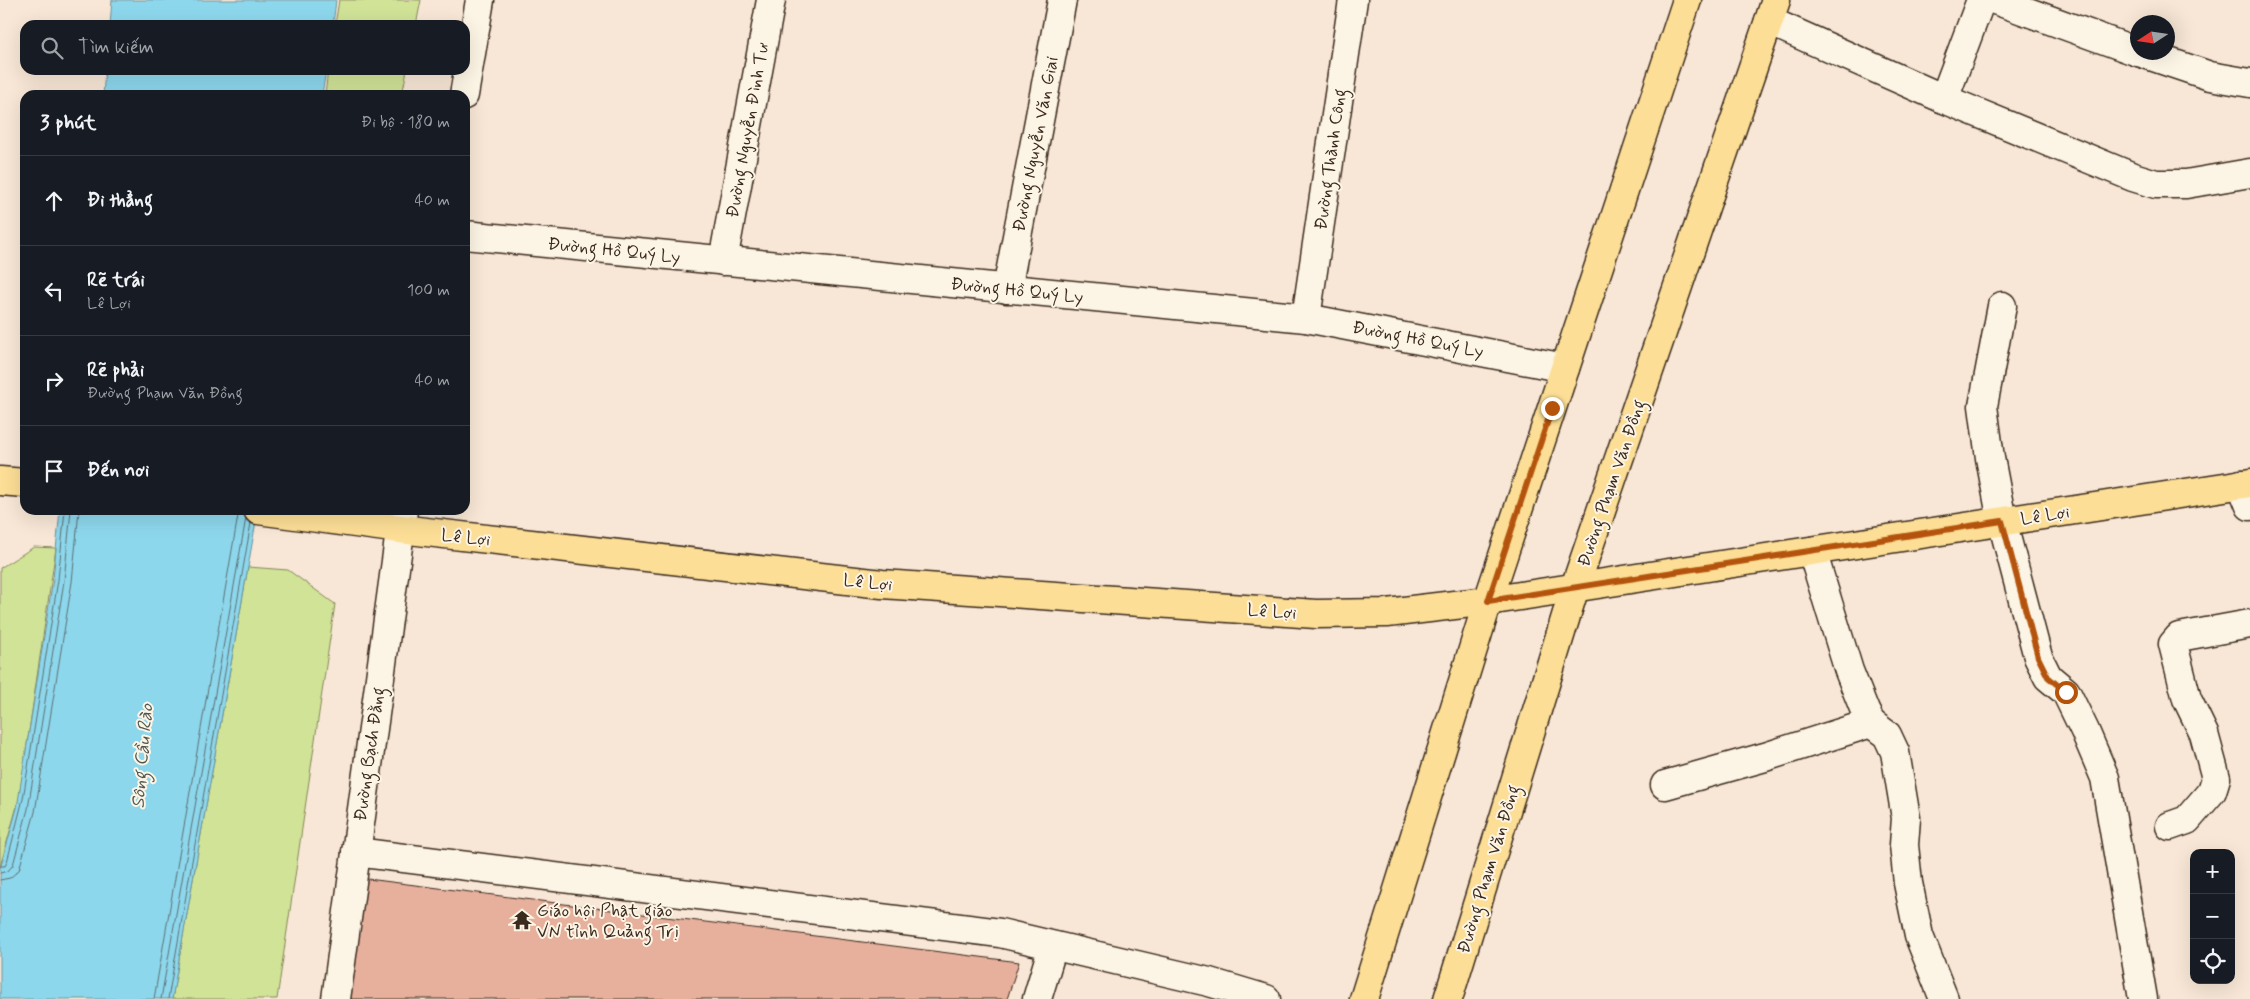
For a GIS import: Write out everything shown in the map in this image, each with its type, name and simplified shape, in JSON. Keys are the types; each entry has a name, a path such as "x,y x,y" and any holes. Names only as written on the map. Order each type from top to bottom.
{"main road":[{"path":"1364,999 1488,601 1687,0"},
{"name":"Đường Phạm Văn Đồng","path":"1448,999 1575,587 1773,11"},
{"path":"0,481 20,483"},
{"name":"Lê Lợi","path":"309,515 402,520 882,584 1306,613 1387,613 1488,601 2002,521 2247,491"}],"street":[{"path":"470,59 480,0"},
{"name":"Đường Nguyễn Đình Tư","path":"723,261 771,0"},
{"name":"Đường Nguyễn Văn Giai","path":"1007,289 1062,0"},
{"name":"Đường Thành Công","path":"1306,318 1353,0"},
{"path":"1944,99 1982,0"},
{"path":"1995,0 2130,49"},
{"path":"1773,11 1944,99 2133,177 2156,184 2186,184 2250,173"},
{"path":"2162,60 2210,76 2250,83"},
{"path":"465,90 467,75"},
{"name":"Đường Hồ Quý Ly","path":"470,236 1306,318 1565,368"},
{"path":"2002,306 1983,406 1990,458 2002,521 2038,657 2048,677 2066,692 2105,778 2143,999"},
{"name":"Đường Bạch Đằng","path":"336,999 402,520"},
{"path":"1812,551 1849,671 1864,711 1871,722 1887,735 1895,752 1906,818 1904,845 1908,883 1919,936 1944,999"},
{"path":"2170,826 2187,820 2212,791 2216,778 2204,734 2187,699 2173,644 2179,637 2250,624"},
{"path":"1665,785 1765,757 1871,722"},
{"path":"356,852 1000,933 1209,982 1266,999"},
{"path":"1037,999 1053,946"}],"green space":[{"path":"339,0 421,0 417,20 336,20"},
{"path":"327,75 406,75 403,90 326,90"},
{"path":"34,547 56,548 19,799 0,867 0,568"},
{"path":"248,567 288,570 335,604 277,999 172,999"}],"water":[{"path":"112,0 336,0 334,20 110,20"},
{"path":"105,75 325,75 323,90 103,90"},
{"name":"Sông Cầu Rào","path":"59,515 257,515 172,999 0,999 0,869 17,808 53,579"}],"building":[{"name":"Giáo hội Phật giáo VN tỉnh Quảng Trị","path":"360,878 1019,962 1007,999 346,999"}],"place":[{"name":"Giáo hội Phật giáo VN tỉnh Quảng Trị","path":"522,920"}],"route":[{"path":"1552,408 1488,601 2002,521 2038,657 2048,677 2066,692"}]}
